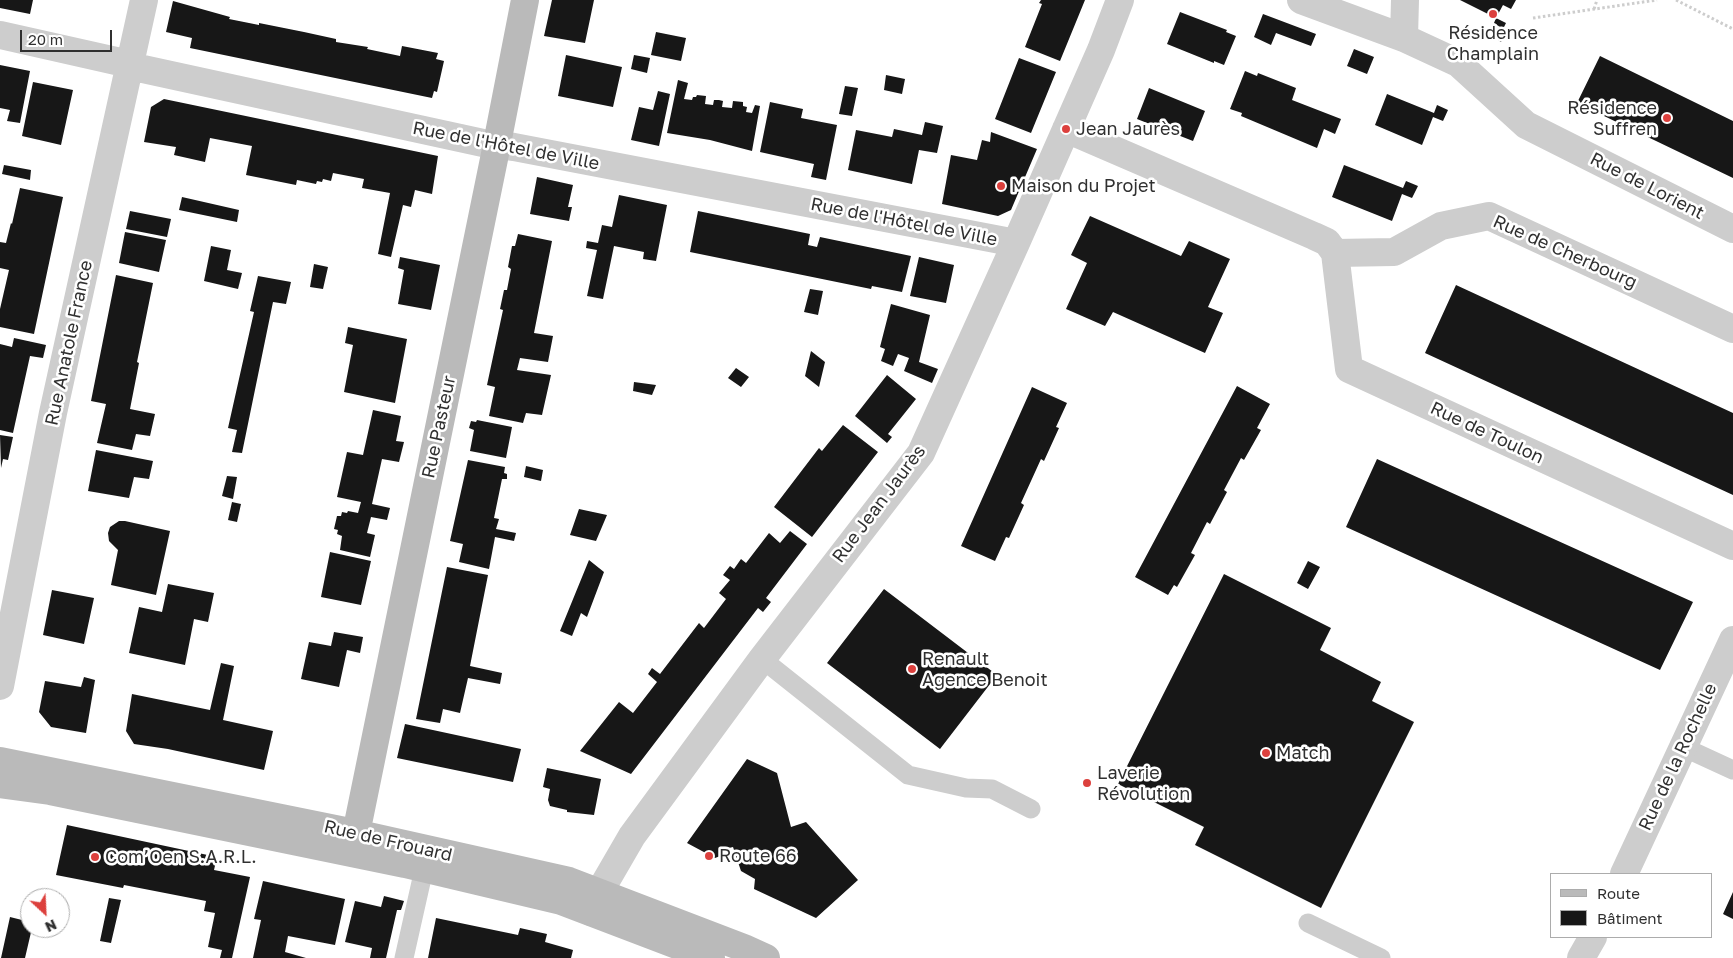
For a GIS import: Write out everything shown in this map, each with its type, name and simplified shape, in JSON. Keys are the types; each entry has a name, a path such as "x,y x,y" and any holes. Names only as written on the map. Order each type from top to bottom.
{"main road":[{"name":"Rue Pasteur","path":"353,843 497,145 525,0"},
{"name":"Rue de Frouard","path":"0,761 353,843 424,869 561,901 595,903 744,948 766,958"},
{"name":"Rue de Frouard","path":"0,784 50,791 569,881 595,903 711,958"}],"street":[{"name":"Rue Anatole France","path":"0,686 54,414 144,0"},
{"name":"Rue Jean Jaurès","path":"595,903 632,836 762,659 920,453 1016,243 1101,50 1120,0"},
{"name":"Rue de Lorient","path":"1301,0 1404,38 1458,63 1526,125 1733,229"},
{"path":"1404,38 1405,0"},
{"name":"Rue de l'Hôtel de Ville","path":"0,35 497,145 1016,243"},
{"path":"1066,129 1314,236 1327,242 1335,253"},
{"name":"Rue de Cherbourg","path":"1335,253 1394,252 1441,226 1489,216 1733,329"},
{"name":"Rue de Toulon","path":"1335,253 1349,369 1733,546"},
{"name":"Rue de la Rochelle","path":"1624,873 1733,640"},
{"path":"1581,958 1592,938"}],"lane":[{"path":"762,659 908,775 966,788 992,789 1031,809"},
{"path":"1683,747 1733,770"},
{"path":"404,958 424,869"},
{"path":"1308,922 1381,958"}],"path":[{"path":"1594,9 1597,0"},
{"path":"1534,18 1656,0"},
{"path":"1676,0 1733,29"}],"building":[{"path":"0,0 33,0 30,14 0,8"},
{"path":"552,0 594,0 585,43 544,36"},
{"path":"1041,0 1085,0 1060,61 1025,47 1042,4 1039,3"},
{"name":"Résidence Champlain","path":"1460,0 1516,0 1511,9 1503,5 1496,18"},
{"path":"173,1 230,17 229,19 304,32 336,39 336,42 368,47 367,49 400,56 402,46 438,53 436,59 444,61 437,92 434,91 432,98 190,48 192,38 166,32"},
{"path":"1180,12 1227,30 1226,32 1236,36 1224,65 1214,61 1214,63 1167,44"},
{"path":"1263,14 1316,34 1311,46 1276,33 1271,45 1254,37"},
{"path":"1496,18 1506,23 1503,29 1494,23"},
{"path":"656,32 686,38 681,61 651,55"},
{"path":"1500,32 1505,35 1501,42 1495,38"},
{"path":"1354,49 1374,57 1367,74 1347,66"},
{"path":"566,55 622,67 613,107 558,96"},
{"path":"634,55 650,58 647,73 631,69"},
{"name":"Résidence Suffren","path":"1600,56 1733,121 1733,178 1577,103"},
{"path":"1019,58 1056,72 1031,133 995,119"},
{"path":"0,65 30,71 20,123 7,121 10,110 0,108"},
{"path":"1245,71 1257,76 1258,73 1296,88 1292,100 1341,119 1335,134 1324,129 1317,148 1241,116 1242,113 1230,109"},
{"path":"886,75 905,79 902,94 884,90"},
{"path":"678,80 688,83 684,99 692,100 697,95 706,96 705,104 713,105 714,100 719,100 723,101 722,107 732,108 733,101 743,102 743,106 747,107 746,112 752,113 755,105 760,106 752,151 710,140 667,133"},
{"path":"33,82 73,90 61,145 22,136"},
{"path":"845,86 858,88 852,116 839,114"},
{"path":"1149,88 1205,111 1193,141 1137,119"},
{"path":"658,91 670,94 659,146 631,140 639,107 653,110"},
{"path":"1387,94 1434,113 1437,105 1448,110 1443,121 1433,117 1422,145 1375,125"},
{"path":"164,99 438,156 432,194 415,190 411,207 403,205 391,257 378,254 390,193 362,188 364,179 333,173 331,181 323,179 322,182 317,181 316,184 297,180 296,185 246,175 252,146 210,138 205,162 174,155 176,147 144,142 151,107"},
{"path":"770,102 803,109 801,118 837,125 826,180 811,177 814,164 760,152"},
{"path":"925,122 943,126 937,153 919,150 912,184 848,170 856,130 892,137 894,129 922,135"},
{"name":"Maison du Projet","path":"991,132 1037,149 1011,210 998,216 942,204 951,155 977,160 982,140 990,142"},
{"path":"4,165 31,170 30,180 2,174"},
{"path":"1344,165 1403,188 1406,181 1418,186 1412,198 1402,194 1392,221 1332,197"},
{"path":"537,177 573,185 568,207 572,207 569,221 530,214"},
{"path":"20,188 63,197 34,334 0,327 0,309 9,270 0,268 0,242 6,243"},
{"path":"619,195 667,205 656,261 643,259 644,252 614,246 603,299 587,296 597,250 586,248 587,241 598,243 602,225 612,227"},
{"path":"182,197 239,210 237,222 179,210"},
{"path":"130,211 171,219 167,237 126,229"},
{"path":"698,211 810,234 808,245 817,247 820,237 911,256 902,292 872,286 871,289 690,252"},
{"path":"1090,216 1181,256 1189,241 1230,259 1208,307 1223,313 1205,353 1113,312 1105,326 1066,309 1087,263 1071,255"},
{"path":"125,232 166,240 159,272 119,263"},
{"path":"518,234 552,241 534,333 553,336 548,362 520,358 517,370 551,375 542,415 526,413 523,423 489,416 495,387 487,385 503,310 500,309 504,290 507,290 511,269 508,267 512,246 515,246"},
{"path":"211,246 231,250 227,270 242,273 238,289 204,281"},
{"path":"400,257 440,265 431,310 398,304 404,270 398,268"},
{"path":"919,257 954,265 946,303 910,296"},
{"path":"314,264 328,267 323,289 310,287"},
{"path":"116,275 153,283 137,362 139,363 130,409 155,414 150,436 136,434 132,450 97,443 106,404 91,401"},
{"path":"258,276 291,282 286,304 273,302 242,453 232,452 237,430 228,428 254,312 250,311"},
{"path":"1456,285 1733,413 1733,495 1425,353"},
{"path":"810,289 823,291 818,315 804,312"},
{"path":"891,304 930,315 919,362 938,369 932,383 904,371 909,358 898,354 893,366 881,361 885,349 880,347"},
{"path":"348,327 407,339 395,403 344,392 353,345 345,343"},
{"path":"14,338 46,345 43,358 30,356 13,433 0,430 0,344 12,347"},
{"path":"811,351 825,362 819,387 805,376"},
{"path":"736,368 749,377 741,387 728,378"},
{"path":"887,375 916,399 888,434 892,437 887,443 855,416"},
{"path":"634,382 656,385 652,395 633,391"},
{"path":"1237,386 1270,404 1257,428 1261,430 1244,460 1241,458 1224,490 1227,492 1210,524 1207,522 1191,553 1195,555 1177,587 1174,585 1168,595 1135,577"},
{"path":"1032,387 1067,403 1056,427 1059,428 1044,461 1041,459 1021,503 1024,505 1009,538 1006,537 995,561 961,546"},
{"path":"373,410 401,416 396,441 404,442 399,462 382,459 372,504 390,508 387,520 371,517 367,533 375,535 370,557 340,550 342,536 337,534 338,530 334,529 337,516 341,516 342,512 358,513 361,502 337,497 347,452 363,455"},
{"path":"477,420 512,427 506,458 470,451 474,430 469,428 471,421 476,422"},
{"path":"843,425 878,452 812,537 774,507 819,448 822,451"},
{"path":"0,435 13,437 8,460 3,459 1,468"},
{"path":"96,450 153,461 149,479 134,477 129,498 88,491"},
{"path":"1377,459 1693,602 1660,670 1346,527"},
{"path":"468,460 505,467 504,473 507,474 507,479 502,479 494,518 499,519 496,529 516,533 514,541 495,537 489,569 459,562 463,544 450,541"},
{"path":"526,466 543,470 541,481 524,477"},
{"path":"227,476 237,477 233,499 222,496"},
{"path":"232,502 241,504 237,522 228,520"},
{"path":"579,509 607,515 596,541 570,535"},
{"path":"119,521 170,531 156,595 111,585 118,550 109,541 108,533 110,527"},
{"path":"790,531 807,544 766,598 771,602 763,612 758,608 631,774 580,751 619,702 633,713 657,682 648,674 652,668 660,674 699,623 704,628 726,599 719,593 730,580 723,575 730,566 734,569 741,559 746,563 769,533 780,543"},
{"path":"330,552 371,561 361,605 321,597"},
{"path":"589,560 604,572 587,617 581,613 572,636 560,631"},
{"path":"1308,561 1320,567 1308,589 1297,583"},
{"path":"447,567 488,575 470,666 502,673 500,684 468,678 460,713 443,709 440,723 416,719"},
{"name":"Match","path":"1224,574 1331,628 1320,650 1381,682 1372,701 1414,722 1321,908 1195,845 1204,827 1118,784"},
{"path":"168,584 214,593 208,622 194,619 185,665 129,653 139,607 162,612"},
{"name":"Renault Agence Benoit","path":"884,589 997,675 940,749 827,663"},
{"path":"52,590 94,598 84,644 43,635"},
{"path":"334,632 363,637 360,653 347,650 339,687 301,679 309,642 331,646"},
{"path":"221,663 234,666 223,720 273,731 264,770 168,749 134,744 126,731 132,694 210,710"},
{"path":"84,677 95,680 86,733 51,727 39,712 45,681 81,687"},
{"path":"405,724 521,749 513,782 397,758"},
{"path":"747,759 777,773 791,827 806,822 858,880 816,918 754,889 755,879 741,871 733,847 729,848 723,855 715,858 687,843"},
{"path":"547,768 601,779 594,815 567,812 567,810 550,806 548,800 550,789 543,787"},
{"path":"67,825 217,857 214,870 250,877 232,958 220,958 222,950 208,947 215,913 204,911 206,901 124,885 123,888 56,875"},
{"path":"263,881 345,899 335,945 288,936 285,952 306,958 253,958 261,920 254,919"},
{"path":"1733,892 1733,919 1723,914"},
{"path":"384,896 404,901 401,910 397,910 386,958 370,958 372,948 345,942 355,901 381,907"},
{"path":"109,898 121,900 111,943 100,941"},
{"path":"10,917 20,920 20,938 30,938 25,958 1,958"},
{"path":"436,918 518,935 520,928 547,934 545,942 573,950 571,958 428,958"}],"place":[{"name":"Résidence Champlain","path":"1493,14"},
{"name":"Résidence Suffren","path":"1667,118"},
{"name":"Jean Jaurès","path":"1066,129"},
{"name":"Maison du Projet","path":"1001,186"},
{"name":"Renault Agence Benoit","path":"912,669"},
{"name":"Match","path":"1266,753"},
{"name":"Laverie Révolution","path":"1087,783"},
{"name":"Route 66","path":"709,856"},
{"name":"Com’Oen S.A.R.L.","path":"95,857"}]}
